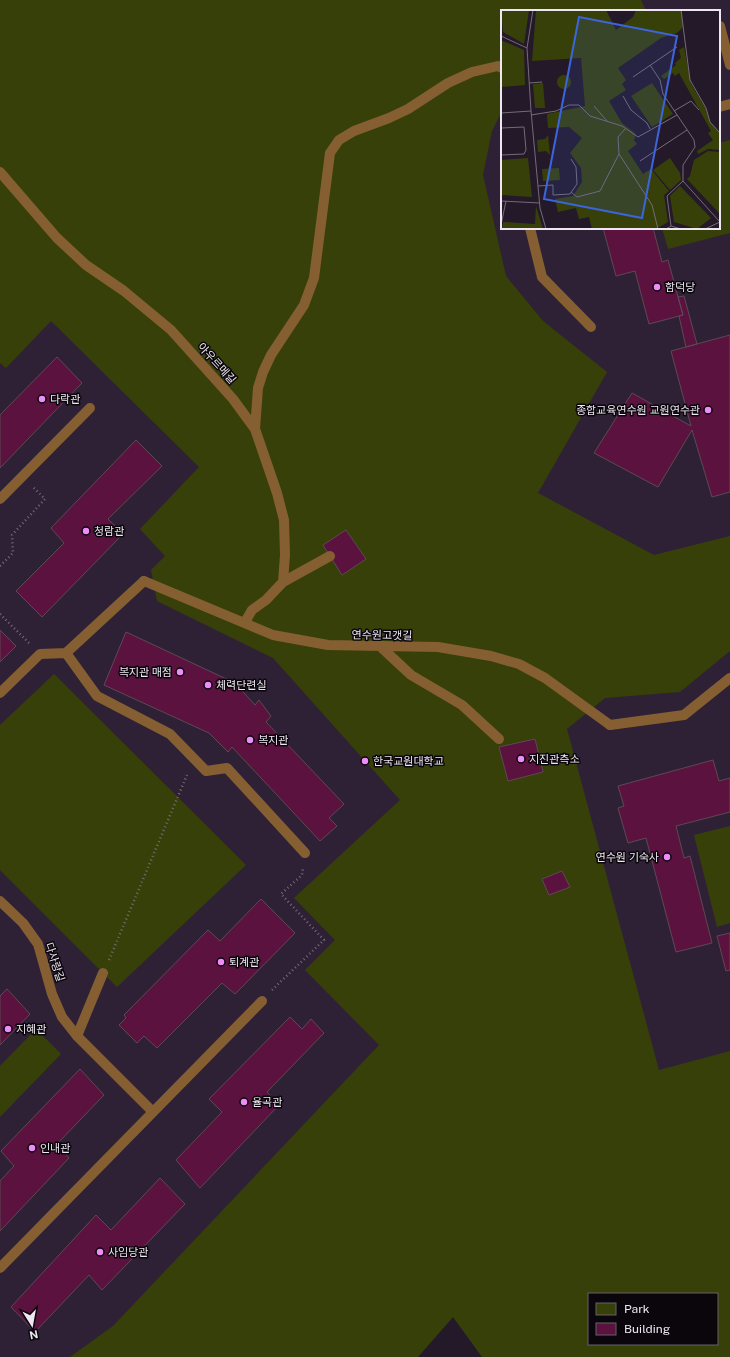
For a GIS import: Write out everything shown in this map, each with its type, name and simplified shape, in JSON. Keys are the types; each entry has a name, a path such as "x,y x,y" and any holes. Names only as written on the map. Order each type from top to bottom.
{"street":[{"path":"720,26 730,65"},
{"path":"255,429 258,388 263,372 271,354 304,305 314,278 330,153 339,140 354,131 408,109 448,82 472,72 498,66 501,68"},
{"path":"720,107 730,104"},
{"name":"아우르메길","path":"0,172 56,238 86,265 124,291 171,330 233,399 255,429 277,493 284,520 286,555 283,582"},
{"path":"530,229 542,277 591,328"},
{"path":"0,499 90,408"},
{"path":"244,622 252,610 266,600 283,582 330,556"},
{"name":"연수원고갯길","path":"66,653 144,581 273,635 328,645 382,648 438,647 491,656 519,664 546,678 610,725 684,715 730,678"},
{"path":"382,648 411,675 462,705 499,738"},
{"path":"0,693 40,654 66,653 97,696 170,734 206,771 227,768 305,853"},
{"name":"다사랑길","path":"0,901 23,923 38,944 52,994 62,1017 77,1036 153,1112"},
{"path":"77,1036 103,973"},
{"path":"0,1268 262,1001"}],"path":[{"path":"0,566 13,553 12,535 45,499"},
{"path":"0,614 40,654"},
{"path":"103,973 194,759"},
{"path":"262,1001 324,940 281,894 302,875 305,853"}],"shaded area":[{"name":"한국교원대학교","path":"0,0 730,0 730,1357 482,1357 453,1317 418,1357 0,1357"}],"green space":[{"name":"한국교원대학교","path":"0,0 641,0 646,10 501,10 501,113 492,131 483,175 506,276 543,321 607,372 538,493 654,555 730,536 730,651 680,692 605,698 567,729 659,1070 730,1051 730,1357 482,1357 453,1317 418,1357 70,1357 113,1326 379,1045 305,970 335,940 294,898 400,800 273,658 157,601 151,570 165,556 140,529 199,467 51,321 6,368 0,363"},
{"path":"730,140 730,233 668,249 662,229 720,229 720,143"},
{"path":"54,674 246,865 117,987 0,870 0,725"},
{"path":"730,826 730,923 717,927 694,835"},
{"path":"36,1029 61,1054 0,1117 0,1066"}],"building":[{"name":"함덕당","path":"603,229 653,229 662,262 668,260 683,315 649,324 635,271 616,276"},
{"path":"684,296 697,344 686,347 679,316 683,315 678,297"},
{"name":"종합교육연수원 교원연수관","path":"730,335 730,492 712,497 692,430 658,487 594,453 632,393 691,426 671,351"},
{"name":"다락관","path":"57,357 82,383 0,468 0,415"},
{"name":"청람관","path":"136,440 162,466 108,519 123,534 42,617 16,591 64,543 51,528"},
{"path":"346,530 366,559 342,575 323,545"},
{"path":"0,630 16,646 0,662"},
{"name":"복지관","path":"126,632 235,683 255,705 259,700 271,716 266,722 344,804 329,818 337,826 320,841 232,747 228,752 209,733 104,685"},
{"name":"지진관측소","path":"535,739 543,772 508,781 499,747"},
{"name":"연수원 기숙사","path":"713,760 719,781 730,778 730,812 676,826 684,858 690,856 712,943 676,952 646,838 628,843 618,808 624,806 618,786"},
{"path":"562,871 570,887 549,895 542,879"},
{"name":"퇴계관","path":"261,899 295,933 235,994 222,983 157,1048 144,1036 137,1043 119,1025 126,1018 124,1015 208,930 220,941"},
{"path":"730,933 730,970 726,971 717,936"},
{"name":"지혜관","path":"7,989 30,1014 0,1045 0,996"},
{"name":"율곡관","path":"290,1017 302,1029 311,1019 324,1033 267,1092 279,1105 200,1188 176,1160 222,1112 209,1099"},
{"name":"인내관","path":"80,1069 104,1095 57,1144 69,1158 0,1231 0,1181 14,1166 1,1151"},
{"name":"사임당관","path":"160,1178 185,1204 102,1290 89,1275 35,1332 11,1307 96,1215 111,1230"}],"place":[{"name":"함덕당","path":"657,287"},
{"name":"다락관","path":"42,399"},
{"name":"종합교육연수원 교원연수관","path":"708,410"},
{"name":"청람관","path":"86,531"},
{"name":"복지관 매점","path":"180,672"},
{"name":"체력단련실","path":"208,685"},
{"name":"복지관","path":"250,740"},
{"name":"지진관측소","path":"521,759"},
{"name":"한국교원대학교","path":"365,761"},
{"name":"연수원 기숙사","path":"667,857"},
{"name":"퇴계관","path":"221,962"},
{"name":"지혜관","path":"8,1029"},
{"name":"율곡관","path":"244,1102"},
{"name":"인내관","path":"32,1148"},
{"name":"사임당관","path":"100,1252"}]}
